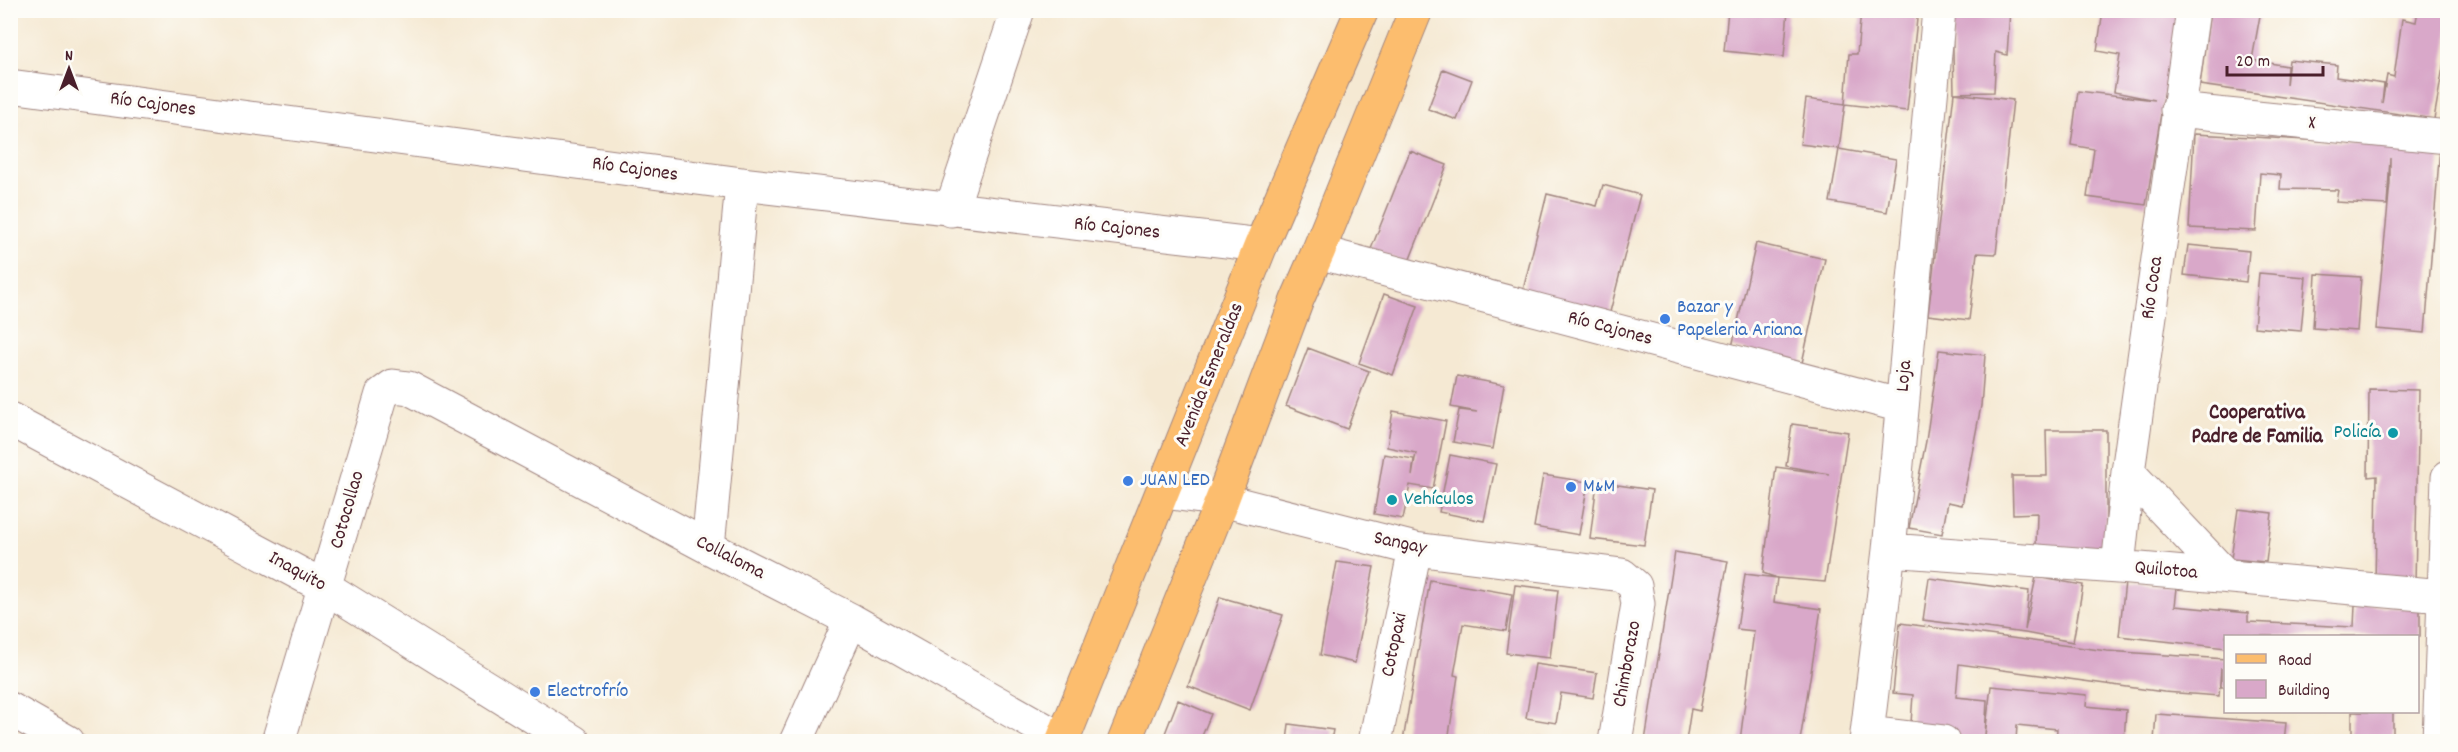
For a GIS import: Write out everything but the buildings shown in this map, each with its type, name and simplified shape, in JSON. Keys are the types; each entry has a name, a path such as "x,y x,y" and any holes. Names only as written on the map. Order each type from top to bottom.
{"main road":[{"name":"Avenida Esmeraldas","path":"1062,741 1164,492 1261,245 1362,10"},
{"path":"1124,741 1222,500 1297,300 1416,10"}],"street":[{"path":"951,210 1018,10"},
{"name":"Loja","path":"1866,737 1890,550 1939,10"},
{"name":"Río Coca","path":"2118,567 2128,472 2177,110 2193,10"},
{"name":"Río Cajones","path":"10,86 741,184 1261,245"},
{"name":"X","path":"2177,110 2448,137"},
{"path":"708,547 741,184"},
{"name":"Río Cajones","path":"1318,252 1902,406"},
{"name":"Collaloma","path":"393,386 409,388 708,547 851,620 1062,741"},
{"name":"Cotocollao","path":"278,741 382,394 393,386"},
{"name":"Inaquito","path":"10,419 325,587 574,741"},
{"path":"2128,472 2226,576"},
{"path":"2439,741 2448,477"},
{"name":"Sangay","path":"1164,492 1222,500 1415,549 1622,575 1635,586"},
{"name":"Cotopaxi","path":"1375,741 1415,549"},
{"name":"Quilotoa","path":"1890,550 2118,567 2443,596"},
{"name":"Chimborazo","path":"1615,741 1638,604 1635,586"},
{"path":"796,741 851,620"},
{"path":"10,709 68,741"},
{"path":"1866,737 1943,741"}],"place":[{"name":"Bazar y Papeleria Ariana","path":"1665,319"},
{"name":"Policía","path":"2393,433"},
{"name":"JUAN LED","path":"1128,481"},
{"name":"M&M","path":"1571,487"},
{"name":"Vehículos","path":"1392,500"},
{"name":"Electrofrío","path":"535,692"}],"district":[{"name":"Cooperativa Padre de Familia","path":"2257,426"}]}
